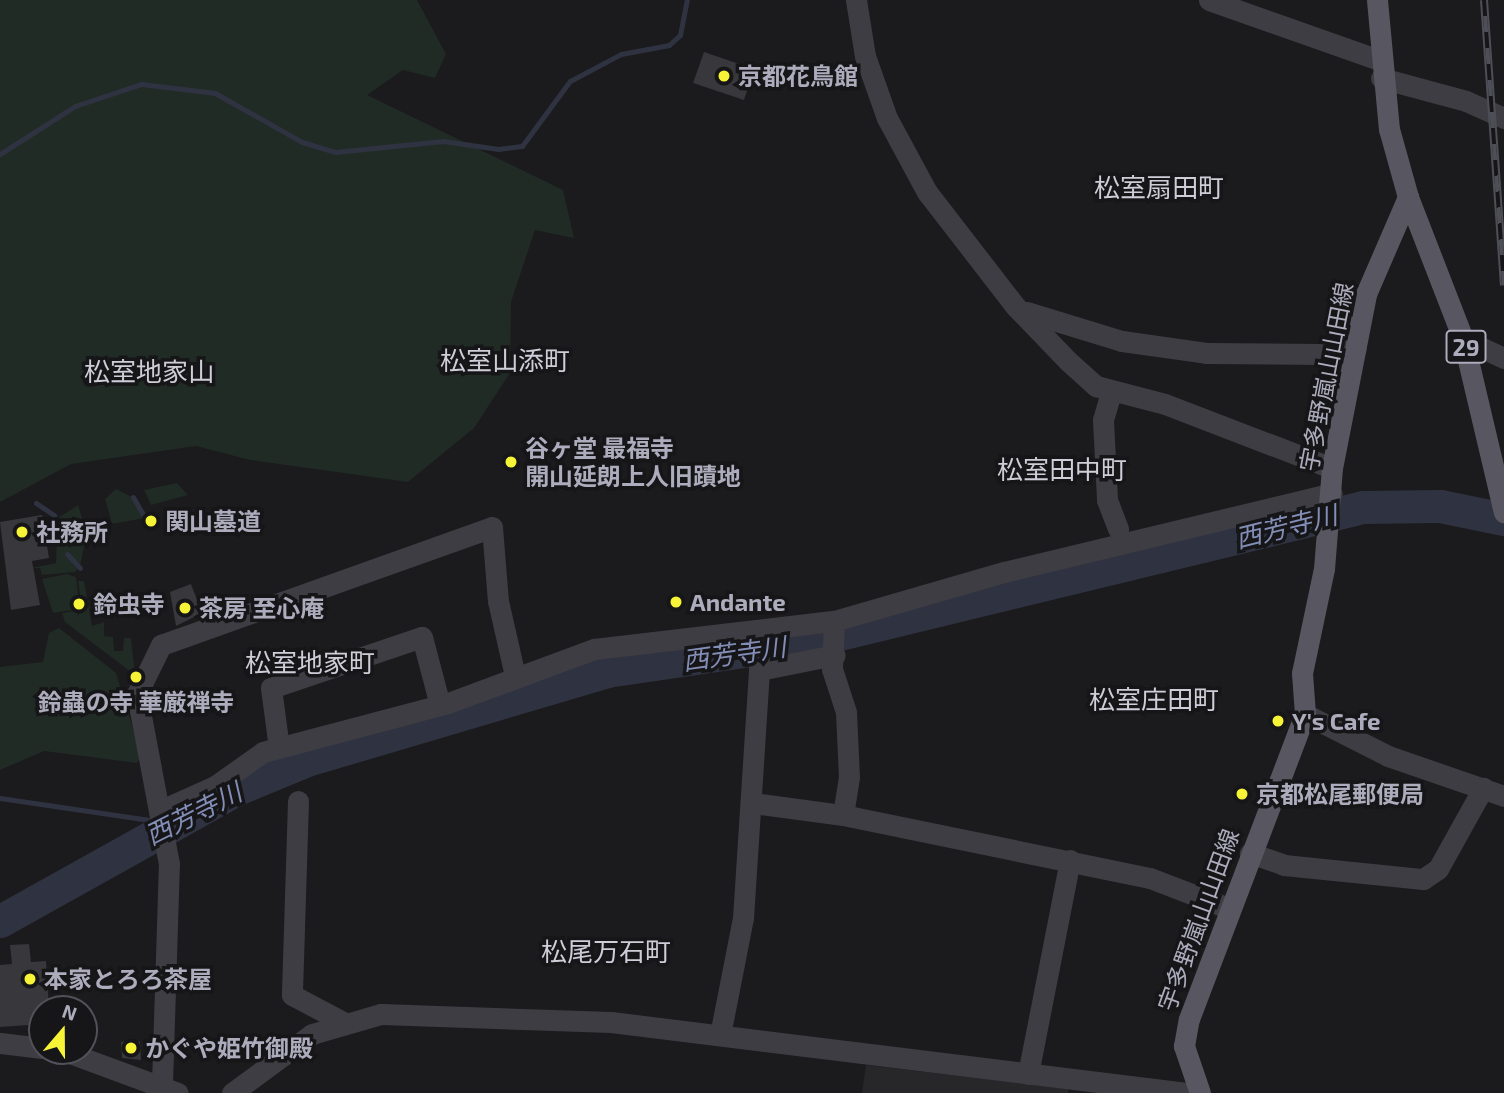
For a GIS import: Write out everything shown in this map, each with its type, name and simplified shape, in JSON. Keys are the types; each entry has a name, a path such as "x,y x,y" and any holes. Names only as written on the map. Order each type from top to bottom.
{"main road":[{"name":"29","path":"1377,0 1380,69 1388,129 1408,197 1464,339 1503,508"},
{"name":"宇多野嵐山山田線","path":"1200,1093 1184,1046 1228,908 1305,714 1302,673 1328,523 1332,468 1376,261 1408,197"}],"street":[{"path":"856,0 865,56 887,118 927,192 1016,307 1096,386 1165,404 1332,468"},
{"path":"1209,0 1380,69 1466,100 1504,118"},
{"path":"1016,307 1054,323 1137,344 1206,352 1321,354 1356,349"},
{"path":"1464,339 1504,358"},
{"path":"1111,391 1104,431 1107,500 1118,529"},
{"path":"159,811 279,748 440,705 594,649 834,621 1004,572 1331,496"},
{"path":"98,1063 170,1089 169,864 137,694 160,646 492,527 498,601 515,676"},
{"path":"834,621 835,654 832,668 846,712 849,777 843,815"},
{"path":"279,748 271,688 422,637 440,705"},
{"path":"720,1035 743,918 753,803 759,670 835,654"},
{"path":"1305,714 1388,756 1504,796"},
{"path":"1250,853 1284,865 1423,878 1438,869 1483,788"},
{"path":"298,801 292,995 345,1023"},
{"path":"753,803 843,815 1070,860 1150,878 1228,908"},
{"path":"1028,1073 1070,860"},
{"path":"232,1093 272,1069 312,1034 381,1014 611,1021 1187,1093"},
{"path":"0,1043 28,1046"},
{"path":"125,1072 132,1093"}],"shaded area":[{"path":"0,0 417,0 446,54 435,78 403,70 367,95 563,190 574,238 535,230 511,302 510,373 474,428 408,482 250,460 196,446 71,464 0,502"},
{"path":"177,483 188,495 151,505 144,490"},
{"path":"116,489 132,497 145,518 112,524 105,499"},
{"path":"78,505 87,533 80,566 75,572 42,575 40,568 32,568 56,563 57,539 49,524"},
{"path":"67,574 76,577 80,609 53,613 42,579"},
{"path":"78,581 84,581 92,626 104,622 104,636 113,637 114,651 123,651 124,638 131,638 135,675 65,622 62,613 79,610 77,617 82,608"},
{"path":"59,628 116,673 141,755 137,763 44,751 0,770 0,667 43,662 49,633"},
{"path":"866,1065 1068,1089 1068,1093 862,1093"}],"building":[{"name":"京都花鳥館","path":"704,52 754,69 744,100 693,83"},
{"path":"42,515 49,558 32,561 40,605 11,610 0,522"},
{"name":"茶房 至心庵","path":"191,584 202,613 176,626 170,592"},
{"path":"29,944 31,962 46,961 48,995 28,995 28,1025 0,1027 0,965 12,964 10,945"},
{"name":"かぐや姫竹御殿","path":"121,1042 140,1042 141,1060 122,1058"}],"waterway":[{"path":"0,154 75,106 141,84 215,93 302,142 335,152 443,141 498,149 522,146 570,81 621,54 669,45 680,35 687,0"},
{"path":"133,497 148,523"},
{"path":"36,503 54,515"},
{"name":"西芳寺川","path":"0,921 237,789 307,760 607,671 807,642 1363,507 1440,506 1504,519"},
{"path":"67,554 80,568"},
{"path":"0,798 156,821"}],"railway":[{"path":"1484,0 1504,285"}],"place":[{"name":"京都花鳥館","path":"724,76"},
{"name":"谷ヶ堂 最福寺 開山延朗上人旧蹟地","path":"511,462"},
{"name":"関山墓道","path":"151,521"},
{"name":"社務所","path":"22,532"},
{"name":"Andante","path":"676,602"},
{"name":"鈴虫寺","path":"79,604"},
{"name":"茶房 至心庵","path":"185,608"},
{"name":"鈴蟲の寺 華厳禅寺","path":"136,677"},
{"name":"Y's Cafe","path":"1278,721"},
{"name":"京都松尾郵便局","path":"1242,794"},
{"name":"本家とろろ茶屋","path":"30,979"},
{"name":"かぐや姫竹御殿","path":"131,1048"}],"district":[{"name":"松室扇田町","path":"1159,187"},
{"name":"松室山添町","path":"505,360"},
{"name":"松室地家山","path":"149,371"},
{"name":"松室田中町","path":"1062,469"},
{"name":"松室地家町","path":"310,662"},
{"name":"松室庄田町","path":"1154,699"},
{"name":"松尾万石町","path":"606,951"}]}
